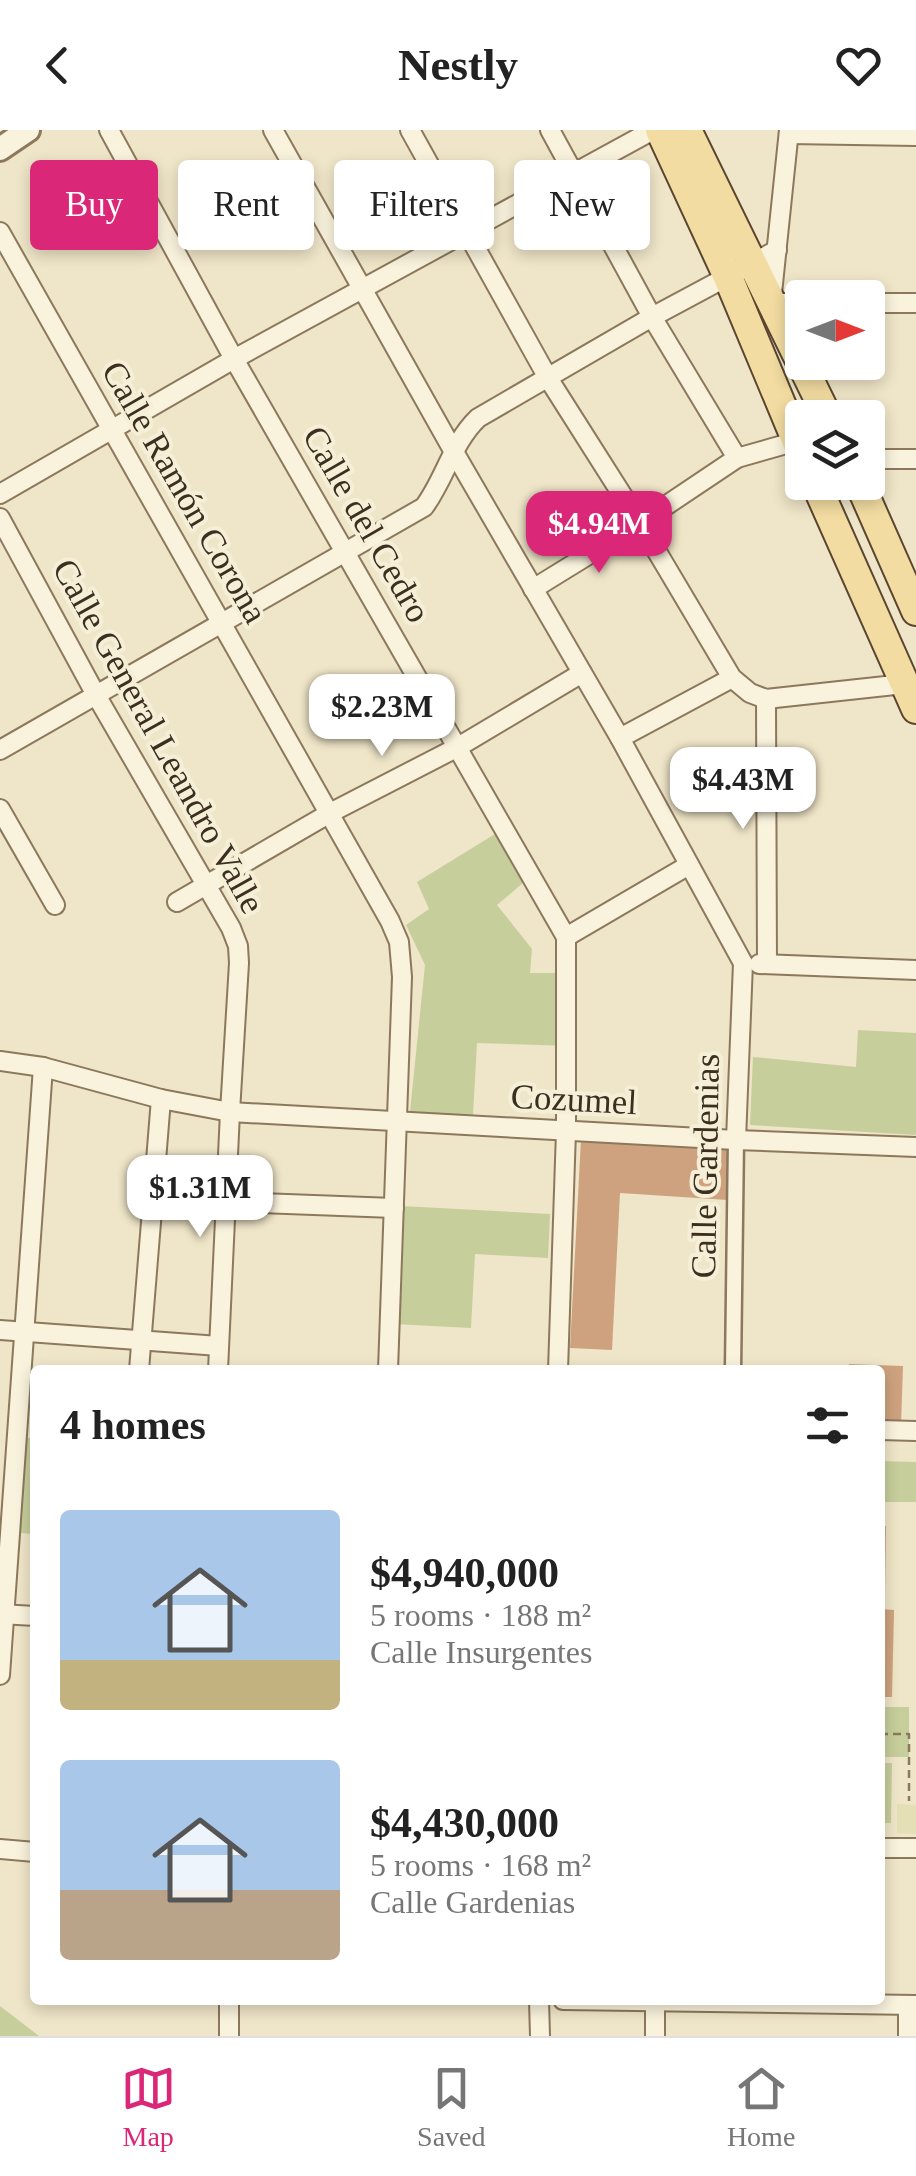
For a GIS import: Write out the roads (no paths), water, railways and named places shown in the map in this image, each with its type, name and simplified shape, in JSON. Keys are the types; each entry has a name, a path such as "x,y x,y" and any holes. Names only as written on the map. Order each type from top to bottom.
{"main road":[{"path":"656,130 728,278 785,413"},
{"path":"688,130 765,257 771,303 819,400"},
{"path":"823,500 910,696"},
{"path":"867,500 916,610"}],"street":[{"path":"0,149 28,130"},
{"name":"Calle del Cedro","path":"109,130 234,359 566,937 566,1131 558,1365"},
{"path":"273,130 620,738 743,964 916,970"},
{"path":"410,130 427,160"},
{"path":"550,130 567,160"},
{"path":"599,160 656,130"},
{"path":"0,750 424,507 465,431 478,418 765,257 789,132 916,136"},
{"name":"Calle Ramón Corona","path":"0,232 399,942 402,977 388,1365"},
{"path":"0,494 434,250"},
{"path":"477,250 548,378 732,678 750,693 766,699 910,696"},
{"path":"615,250 737,458"},
{"path":"771,303 785,303"},
{"path":"885,303 916,303"},
{"path":"533,589 737,458 785,450"},
{"path":"885,459 916,459"},
{"name":"Calle General Leandro Valle","path":"0,518 238,946 218,1365"},
{"path":"178,902 582,673"},
{"path":"620,738 732,678"},
{"path":"766,699 767,964"},
{"path":"0,809 55,904"},
{"path":"566,937 689,865"},
{"name":"Calle Gardenias","path":"733,1365 743,964"},
{"name":"Cozumel","path":"0,1061 42,1067 161,1100 230,1112 916,1147"},
{"path":"0,1675 42,1067"},
{"path":"139,1365 161,1100"},
{"path":"260,1203 394,1208"},
{"path":"0,1330 219,1346"},
{"path":"885,1430 916,1431"},
{"path":"2,1614 30,1616"},
{"path":"885,1848 916,1848"},
{"path":"0,1849 30,1852"},
{"path":"229,2005 229,2036"},
{"path":"539,2005 540,2036"},
{"path":"655,2005 655,2036"},
{"path":"885,2005 912,2005 908,2036"}]}
